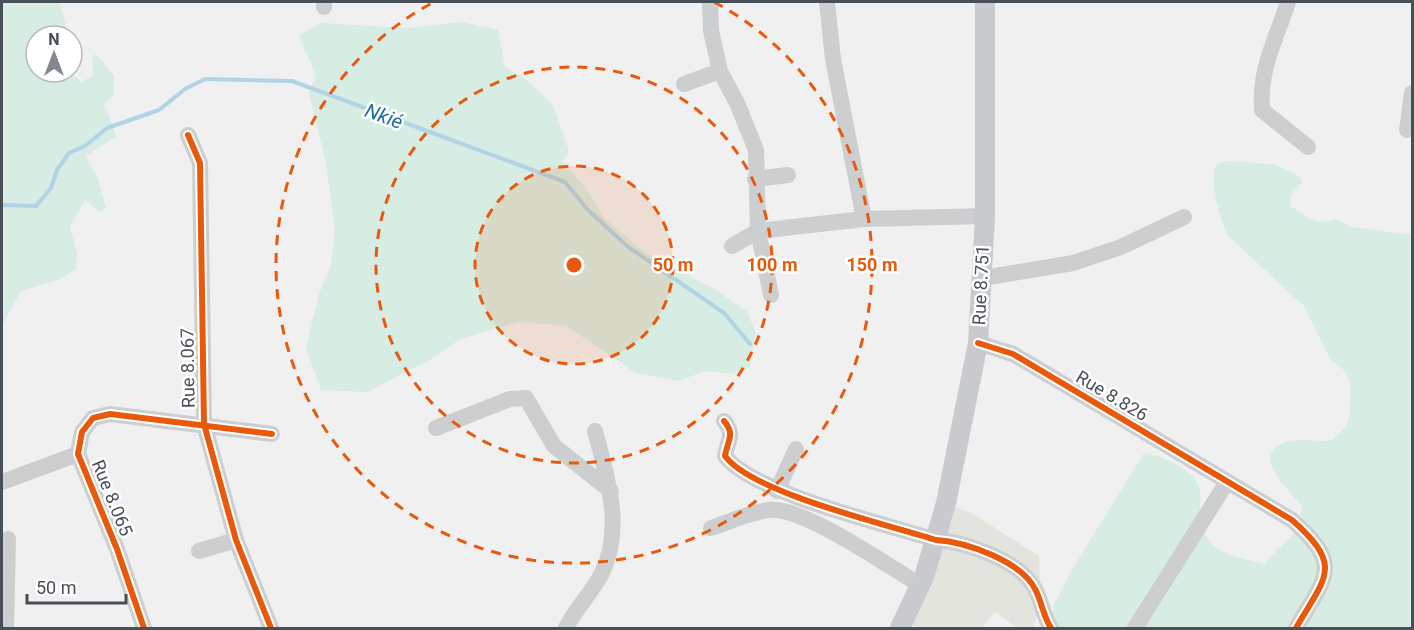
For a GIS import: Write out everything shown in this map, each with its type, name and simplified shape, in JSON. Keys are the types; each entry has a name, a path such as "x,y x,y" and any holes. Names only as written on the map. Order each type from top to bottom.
{"main road":[{"name":"Rue 8.751","path":"900,628 920,585 936,540 959,446 978,343 985,216 985,2"}],"street":[{"path":"710,2 711,31 720,71 752,139 756,160 758,231 771,295"},
{"path":"827,2 833,59 864,219"},
{"path":"1288,2 1279,32 1270,46 1262,83 1262,110 1308,147"},
{"path":"684,84 720,71"},
{"path":"1407,130 1413,93"},
{"name":"Rue 8.067","path":"188,135 200,163 204,424 236,540 271,628"},
{"path":"755,178 788,175"},
{"path":"732,246 758,231 864,219 985,216"},
{"path":"983,278 1073,264 1121,247 1184,217"},
{"name":"Rue 8.826","path":"978,343 1013,354 1292,520 1321,550 1325,564 1324,581 1296,628"},
{"path":"436,428 510,399 526,398 554,446 611,491"},
{"name":"Rue 8.065","path":"144,628 117,549 78,454 82,432 93,418 110,414 272,434"},
{"path":"724,421 730,428 732,436 724,453 727,460 777,491 936,540 956,541 978,548 1011,566 1035,588 1043,615 1051,628"},
{"path":"566,628 603,572 610,547 613,520 611,491 595,431"},
{"path":"777,491 796,449"},
{"path":"2,482 78,454"},
{"path":"1135,628 1227,482"},
{"path":"711,528 770,509 791,513 829,531 920,585"},
{"path":"6,628 8,539"},
{"path":"199,551 236,540"}],"shaded area":[{"path":"946,503 973,514 1039,556 1041,601 1033,628 1017,628 995,612 982,628 929,628 903,625"}],"green space":[{"path":"2,2 59,2 65,24 24,24 24,84 84,84 84,80 93,76 92,60 95,54 114,75 113,96 104,104 116,136 86,156 98,179 106,208 100,212 85,200 70,227 77,254 76,269 61,279 21,291 3,324"},
{"path":"461,22 498,30 505,67 525,78 553,105 569,151 563,161 588,191 604,218 648,255 715,289 747,312 756,333 750,367 733,374 706,371 678,381 636,373 566,326 518,322 460,339 435,357 367,392 321,390 306,348 319,294 331,266 335,230 326,163 309,93 316,76 299,35 322,23 405,28"},
{"path":"1226,161 1274,164 1299,176 1302,182 1291,195 1290,206 1317,221 1335,219 1353,227 1412,235 1412,628 1060,628 1052,620 1054,605 1070,573 1144,453 1158,456 1179,466 1198,484 1200,521 1203,531 1215,547 1235,557 1265,564 1293,534 1302,507 1275,472 1271,463 1271,454 1276,447 1289,441 1332,440 1346,427 1350,414 1351,384 1344,370 1330,359 1304,306 1227,235 1214,181 1216,165"}],"waterway":[{"name":"Nkié","path":"2,205 36,206 51,188 57,170 69,153 85,146 107,128 159,110 185,89 205,79 292,81 565,182 587,209 627,246 724,313 750,344"}],"cycle path":[{"path":"188,135 200,163 204,424 236,540 271,628"},
{"path":"978,343 1013,354 1292,520 1319,549 1324,561 1325,572 1322,583 1296,628"},
{"path":"144,628 117,549 78,454 82,432 93,418 110,414 272,434"},
{"path":"724,421 730,430 725,456 740,470 763,483 823,506 992,555 1018,570 1028,579 1035,589 1051,628"}]}
